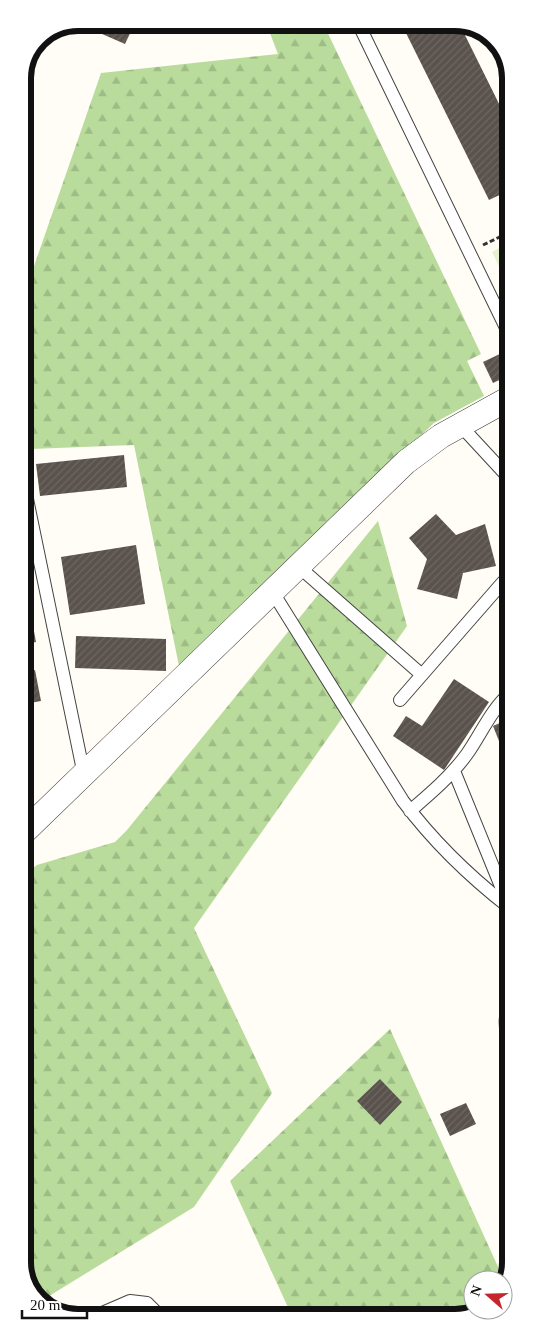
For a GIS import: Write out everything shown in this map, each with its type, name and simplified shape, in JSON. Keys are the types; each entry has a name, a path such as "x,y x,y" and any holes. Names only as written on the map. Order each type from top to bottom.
{"street":[{"path":"31,825 406,462 441,436 502,402"}],"lane":[{"path":"362,31 502,320"},
{"path":"460,425 502,470"},
{"path":"31,518 84,775"},
{"path":"298,566 422,675"},
{"path":"400,700 502,583"},
{"path":"272,591 395,790 410,811 471,876 502,901"},
{"path":"410,811 454,771 502,702"},
{"path":"454,771 502,888"},
{"path":"112,1309 130,1301 147,1303 153,1309"}],"path":[{"path":"469,252 502,236"}],"green space":[{"path":"269,31 327,31 481,354 467,361 484,396 434,423 179,666 134,445 31,449 31,275 101,73 278,54"},
{"path":"502,246 502,273 492,252"},
{"path":"378,521 407,626 194,928 272,1093 194,1207 48,1297 36,1283 31,1262 31,870 37,865 115,842 127,830"},
{"path":"390,1029 499,1270 463,1270 463,1308 289,1309 230,1181"}],"building":[{"path":"95,31 131,31 125,44"},
{"path":"405,31 463,32 502,110 502,194 489,200"},
{"path":"502,353 502,379 493,383 483,362"},
{"path":"124,455 127,487 40,496 36,464"},
{"path":"436,514 456,535 485,524 496,566 463,573 457,599 417,589 427,559 409,538"},
{"path":"136,545 145,604 70,615 61,557"},
{"path":"31,614 36,642 31,643"},
{"path":"76,636 166,639 166,671 75,668"},
{"path":"35,670 41,701 31,703 31,671"},
{"path":"454,679 489,702 444,770 393,736 406,716 422,726"},
{"path":"502,722 502,748 493,726"},
{"path":"380,1079 402,1102 380,1125 357,1101"},
{"path":"466,1103 476,1124 450,1136 440,1114"}]}
